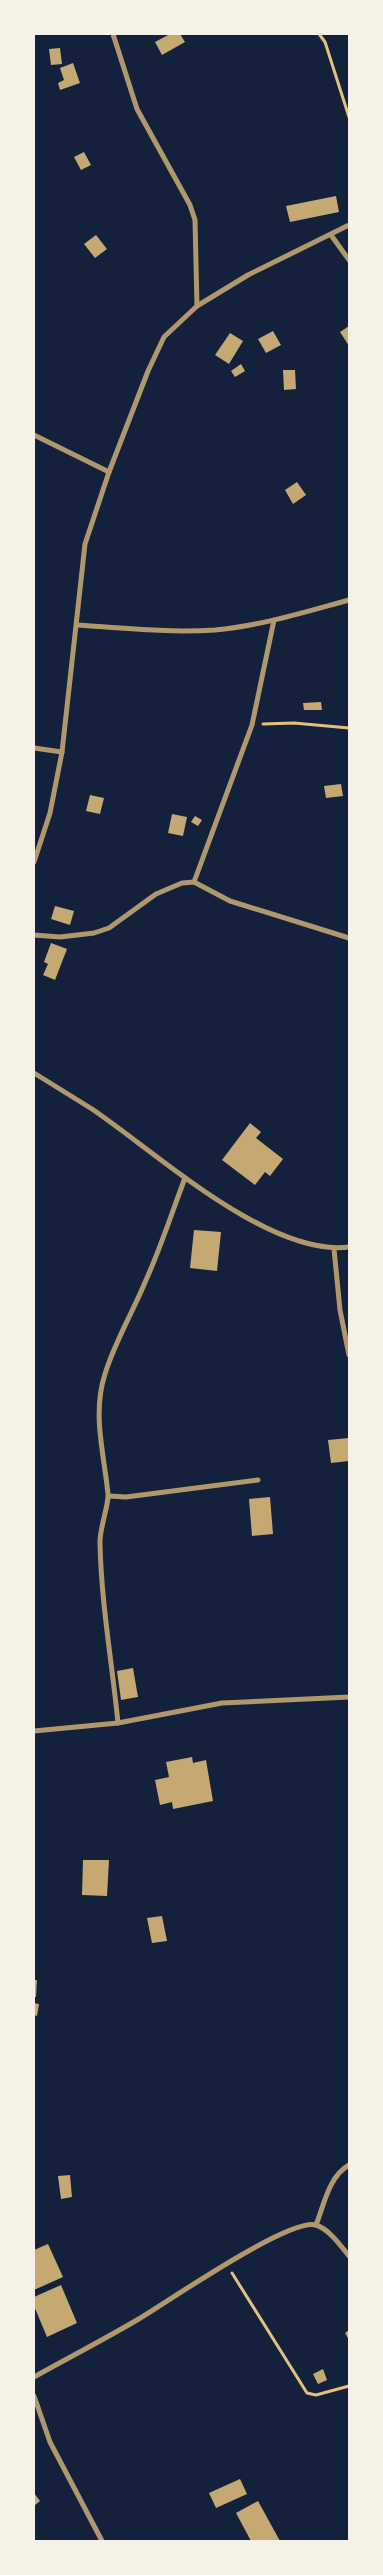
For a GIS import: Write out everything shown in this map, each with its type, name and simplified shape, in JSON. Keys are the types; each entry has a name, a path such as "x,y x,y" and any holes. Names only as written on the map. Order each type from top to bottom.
{"street":[{"path":"113,34 137,109 190,205 195,220 196,306"},
{"path":"34,862 50,813 62,752 85,544 108,472 148,370 164,337 196,306 248,275 349,225"},
{"path":"331,235 349,260"},
{"path":"34,436 108,472"},
{"path":"77,625 156,630 214,630 274,620 349,600"},
{"path":"194,882 252,725 274,620"},
{"path":"34,748 62,752"},
{"path":"34,935 60,937 94,933 109,928 156,894 182,883 194,882 230,902 349,938"},
{"path":"34,1073 92,1109 185,1178 263,1226 304,1243 334,1248 349,1247"},
{"path":"118,1723 102,1578 100,1539 102,1519 109,1496 99,1434 98,1408 104,1374 146,1281 185,1178"},
{"path":"334,1248 340,1310 349,1355"},
{"path":"109,1496 126,1496 258,1480"},
{"path":"34,1730 118,1723 222,1703 349,1697"},
{"path":"316,2225 331,2186 342,2169 349,2165"},
{"path":"34,2377 136,2320 227,2264 301,2226 316,2225 331,2235 349,2256"},
{"path":"34,2396 50,2442 102,2541"}],"path":[{"path":"319,34 325,42 349,117"},
{"path":"252,725 294,722 349,728"},
{"path":"227,2264 307,2393 316,2395 349,2386"}],"building":[{"path":"170,34 180,34 185,42 162,55 155,42"},
{"path":"60,48 62,64 51,65 49,49"},
{"path":"73,63 80,83 60,90 58,83 64,80 60,68"},
{"path":"84,152 91,165 81,170 74,157"},
{"path":"336,196 339,212 290,222 286,206"},
{"path":"96,235 107,249 95,258 84,244"},
{"path":"349,326 349,346 340,332"},
{"path":"273,331 281,345 266,353 258,339"},
{"path":"230,333 243,341 229,364 215,355"},
{"path":"241,364 245,371 235,377 231,371"},
{"path":"283,370 295,370 296,389 284,390"},
{"path":"297,482 306,495 293,504 285,490"},
{"path":"321,702 322,710 304,710 303,703"},
{"path":"341,784 343,796 326,798 324,786"},
{"path":"90,795 104,798 100,814 86,811"},
{"path":"172,814 187,817 183,836 168,833"},
{"path":"195,816 202,820 198,826 191,822"},
{"path":"55,906 74,911 70,925 51,919"},
{"path":"51,943 67,949 55,980 43,975 48,964 44,962"},
{"path":"250,1123 261,1132 256,1138 283,1159 270,1176 265,1172 255,1185 222,1160"},
{"path":"194,1230 221,1232 217,1271 190,1268"},
{"path":"349,1438 349,1461 331,1463 328,1440"},
{"path":"270,1497 273,1534 252,1536 249,1499"},
{"path":"133,1668 138,1697 121,1700 117,1671"},
{"path":"192,1757 193,1763 206,1760 213,1801 173,1809 172,1802 160,1805 155,1780 169,1777 166,1762"},
{"path":"83,1860 109,1860 107,1896 82,1895"},
{"path":"162,1916 167,1941 152,1943 147,1918"},
{"path":"34,1980 37,1980 36,1997 34,1997"},
{"path":"34,2003 39,2004 37,2016 34,2015"},
{"path":"70,2175 72,2197 61,2199 58,2176"},
{"path":"48,2244 63,2277 34,2290 34,2250"},
{"path":"61,2285 77,2323 47,2337 34,2306 34,2297"},
{"path":"349,2330 349,2340 345,2333"},
{"path":"323,2369 327,2380 318,2384 313,2374"},
{"path":"240,2479 247,2494 216,2508 209,2493"},
{"path":"34,2493 40,2501 34,2506"},
{"path":"258,2501 280,2541 251,2541 236,2513"}]}
